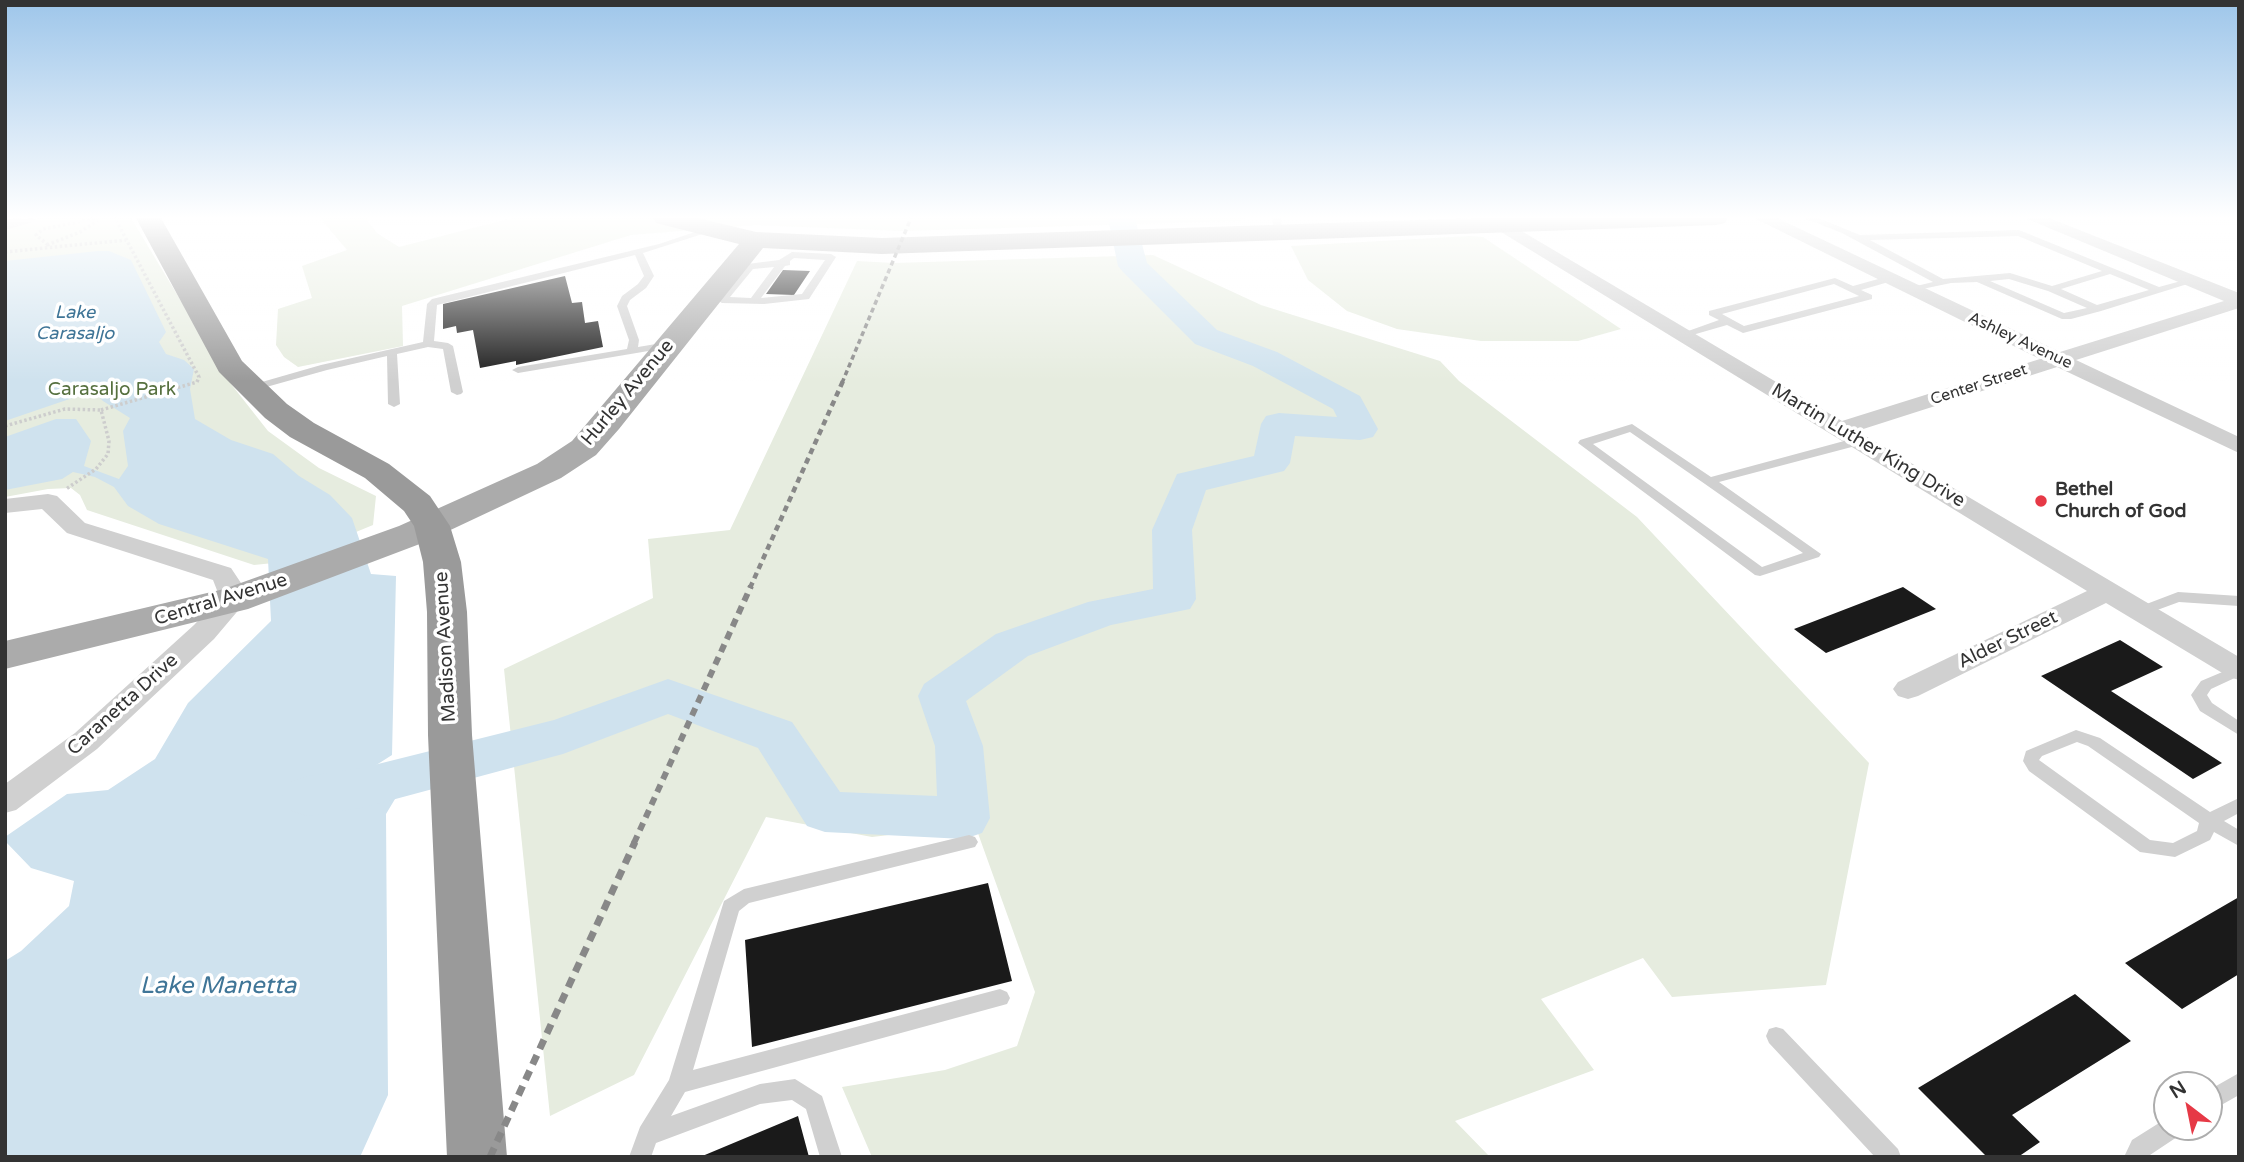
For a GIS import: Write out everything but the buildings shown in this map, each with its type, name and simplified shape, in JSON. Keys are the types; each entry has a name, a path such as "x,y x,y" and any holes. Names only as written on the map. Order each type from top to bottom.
{"highway":[{"name":"Madison Avenue","path":"180,272 230,366 302,430 377,471 417,504 425,528 442,562 447,612 453,796 477,1157"}],"main road":[{"path":"743,272 749,280 775,272"},
{"name":"Hurley Avenue","path":"425,528 549,471 584,448 608,422 668,345 714,300 749,280"},
{"name":"Central Avenue","path":"5,656 238,599 425,528"}],"street":[{"name":"Martin Luther King Drive","path":"1588,272 1682,335 2239,670"},
{"name":"Ashley Avenue","path":"1875,272 2239,446"},
{"path":"2168,272 2239,301"},
{"name":"Center Street","path":"1849,435 2059,359 2239,301"},
{"path":"5,506 48,501 76,528 222,574 238,599"},
{"name":"Alder Street","path":"1908,689 2108,591"},
{"name":"Caranetta Drive","path":"5,801 86,741 238,599"}],"lane":[{"path":"428,344 431,336 432,304 556,272"},
{"path":"632,350 634,341 622,306 626,298 642,286 649,276 647,272"},
{"path":"749,280 768,272"},
{"path":"749,280 768,272"},
{"path":"749,280 805,297 813,272"},
{"path":"1922,272 1941,282"},
{"path":"2052,289 2107,272"},
{"path":"2114,272 2159,291"},
{"path":"1912,290 1968,278 2010,276 2052,289 2097,309"},
{"path":"1852,289 1889,279"},
{"path":"1978,279 2062,316 2071,317 2192,282"},
{"path":"1835,281 1867,297 1743,330 1728,321 1713,313 1835,281"},
{"path":"1682,335 1728,321"},
{"path":"252,388 326,367 428,344 448,346 457,392"},
{"path":"519,370 668,345"},
{"path":"392,353 394,404"},
{"path":"1632,428 1709,481 1814,554 1760,572 1584,443 1632,428"},
{"path":"1709,481 1849,435"},
{"path":"2141,611 2178,597 2239,601"},
{"path":"2239,670 2206,685 2199,695 2206,707 2239,729"},
{"path":"2239,804 2209,820 2204,835 2175,850 2153,849 2140,843 2035,767 2032,755 2068,737 2085,738 2209,820 2239,839"},
{"path":"640,1157 648,1135 678,1084 731,907 744,897 969,842"},
{"path":"678,1084 1000,998"},
{"path":"1776,1036 1890,1157"},
{"path":"2223,1093 2239,1083"},
{"path":"648,1135 760,1094 795,1089 815,1103 831,1157"},
{"path":"2135,1157 2140,1148 2153,1139"}],"path":[{"path":"5,426 65,409 102,410 197,382 199,373 144,272"},
{"path":"86,475 96,469 108,454 109,441 102,410"}],"green space":[{"name":"Carasaljo Park","path":"5,272 164,272 231,384 268,431 319,468 376,496 373,525 283,562 254,565 87,510 80,495 71,488 48,489 5,497"},
{"path":"304,272 511,272 402,306 403,346 298,367 284,357 276,345 278,309 312,298"},
{"path":"852,272 1190,272 1261,305 1440,361 1459,381 1637,517 1869,763 1826,985 1672,997 1643,958 1541,999 1594,1070 1455,1121 1490,1157 872,1157 842,1087 945,1070 1017,1046 1035,992 975,825 872,837 766,817 634,1075 550,1116 504,669 653,598 648,539 730,530"},
{"path":"1304,272 1536,272 1621,329 1578,341 1481,341 1397,329 1347,311 1308,280"}],"water":[{"name":"Lake Manetta","path":"5,272 137,272 166,332 159,342 166,354 184,360 194,369 190,389 195,419 231,440 273,454 299,476 330,495 352,518 371,574 396,576 392,755 370,769 363,778 362,788 370,797 395,799 386,814 388,1095 360,1157 5,1157 5,961 21,951 69,906 74,881 31,868 5,841 5,837 67,794 108,790 155,759 188,703 271,621 268,559 159,524 128,506 114,487 95,477 73,472 62,479 5,490 5,437 56,419 76,419 91,441 84,466 119,479 128,466 123,431 130,418 103,401 93,391 5,421"}],"waterway":[{"path":"307,796 362,788 563,736 668,696 775,735 825,812 964,818 959,746 941,696 1012,645 1103,612 1175,599 1172,530 1190,482 1271,463 1279,424 1360,429 1348,403 1265,359 1206,337 1139,272"}],"railway":[{"path":"842,383 888,272"},
{"path":"750,588 843,381"},
{"path":"634,843 751,586"},
{"path":"490,1157 635,842"}],"place":[{"name":"Bethel Church of God","path":"2041,501"}],"water label":[{"name":"Lake Carasaljo","path":"75,323"}]}
